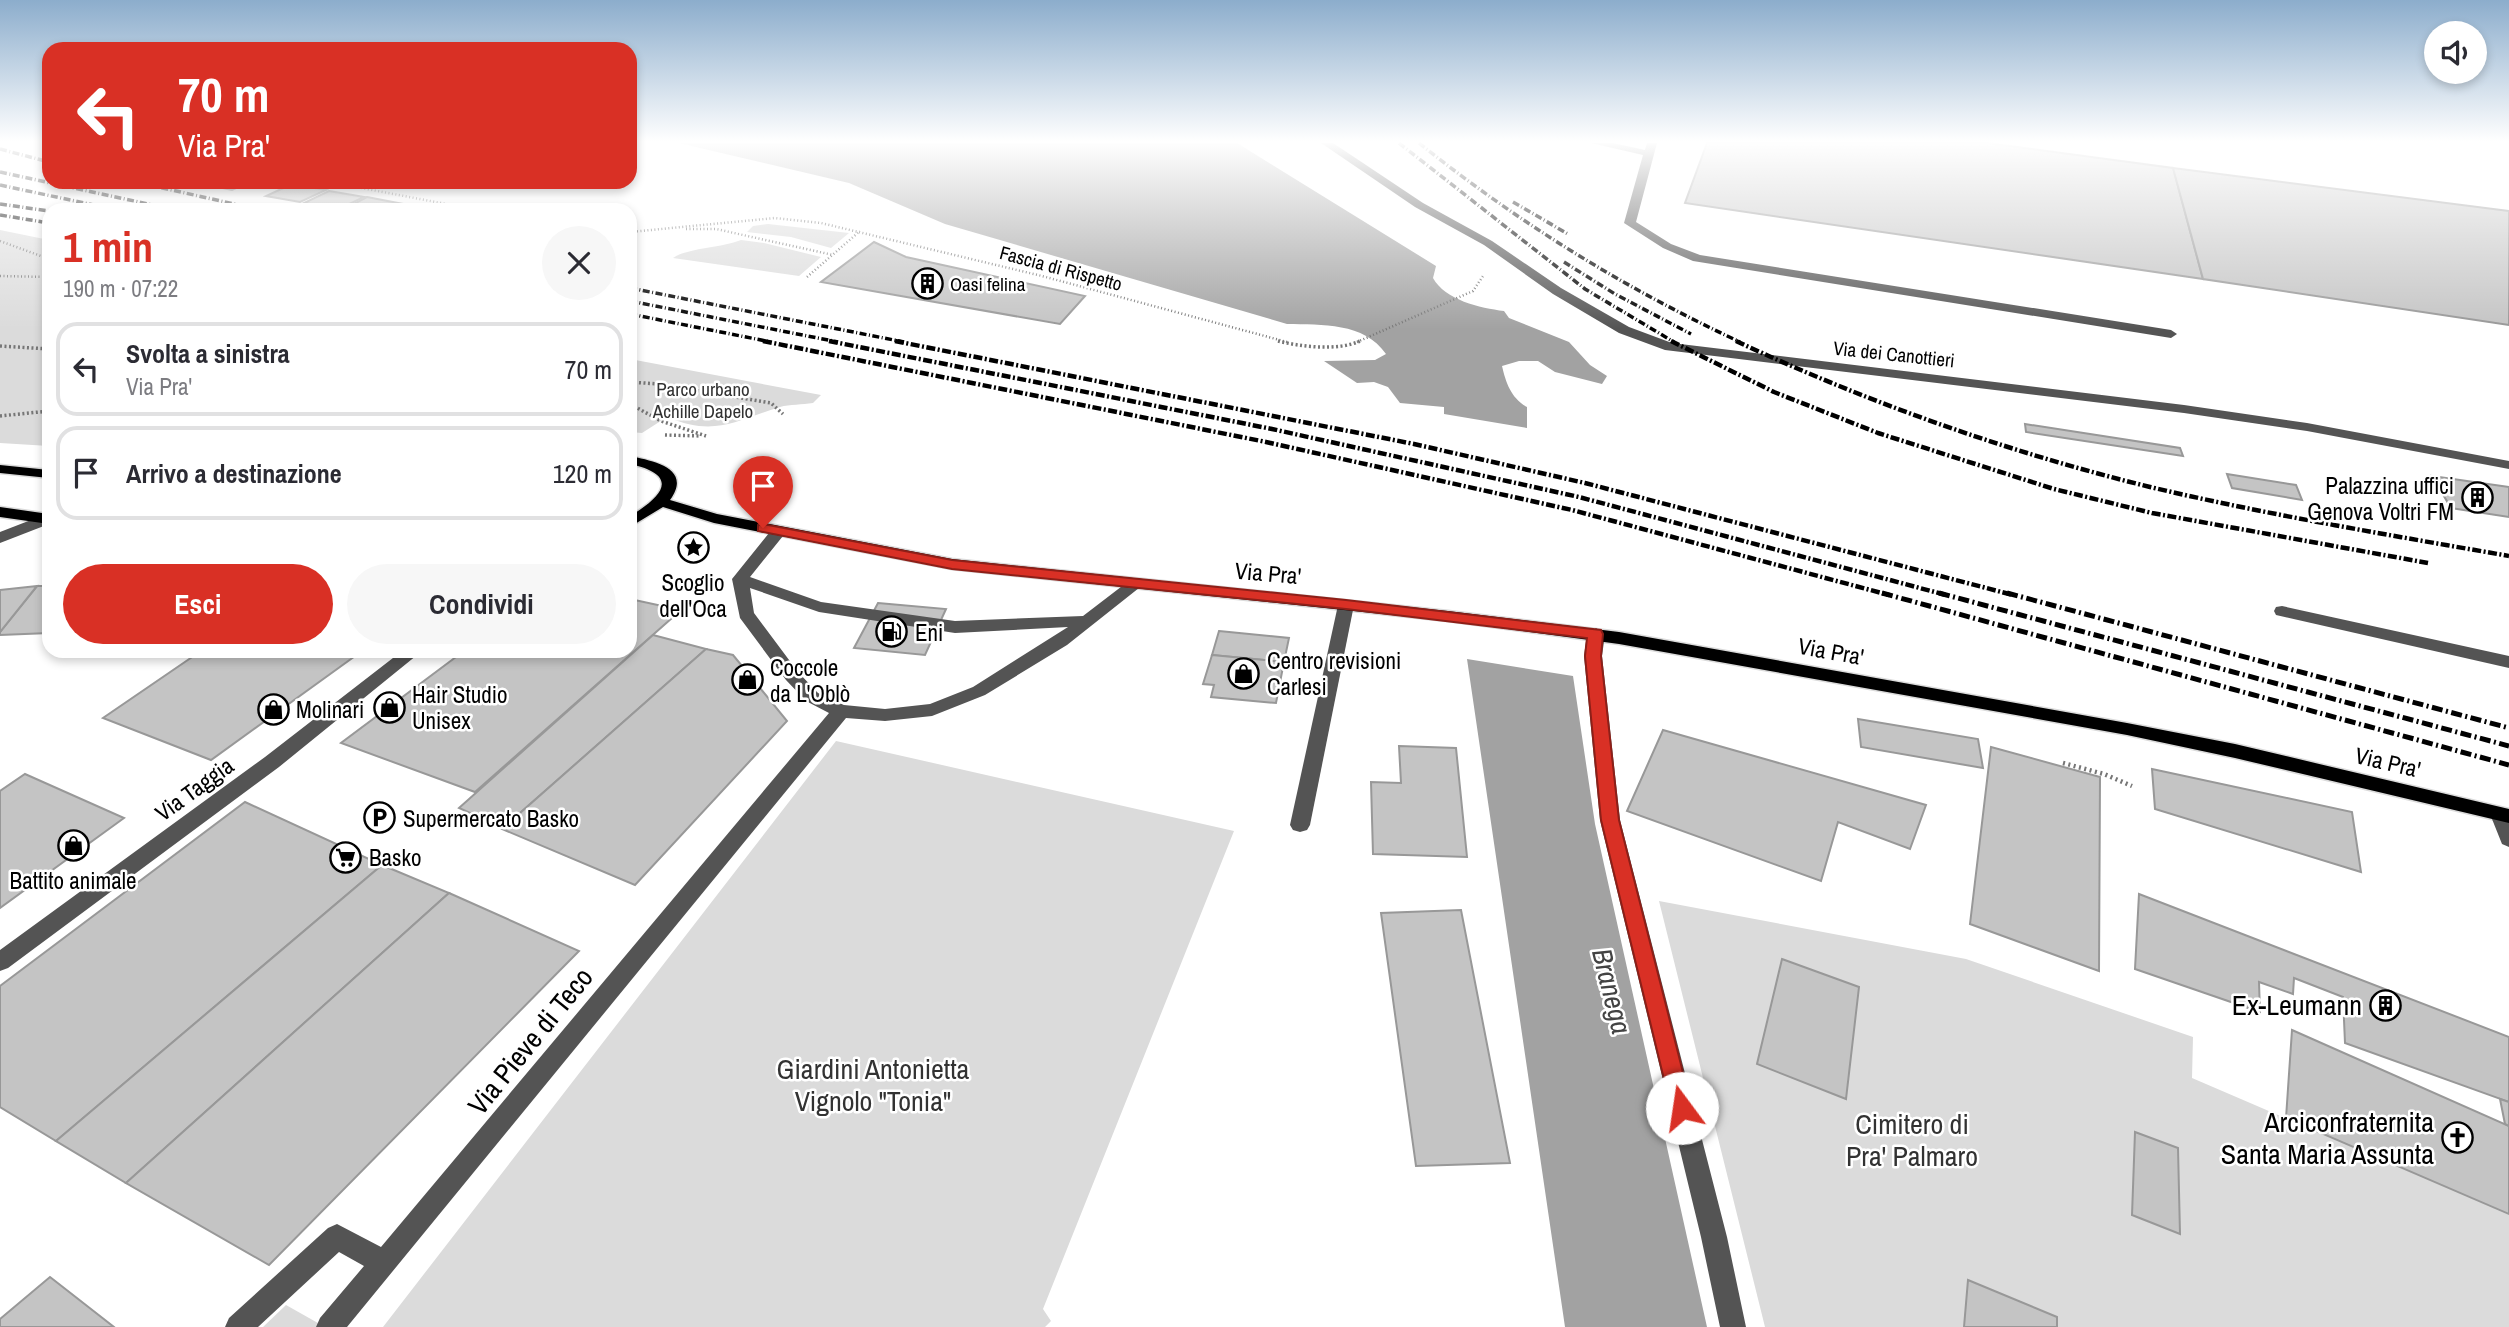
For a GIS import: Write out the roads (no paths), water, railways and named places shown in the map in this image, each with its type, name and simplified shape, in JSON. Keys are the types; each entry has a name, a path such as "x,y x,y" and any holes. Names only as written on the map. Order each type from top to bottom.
{"main road":[{"path":"637,462 653,466 670,479 669,494 637,517"},
{"path":"0,469 42,473"},
{"name":"Via Pra'","path":"661,502 714,518 952,564 1346,604 1586,633 2140,732 2235,751 2504,815"},
{"path":"0,512 42,521"}],"street":[{"name":"Via dei Canottieri","path":"1419,205 1488,243 1623,330 1670,347 2184,409 2307,427 2509,465"},
{"path":"1635,205 1630,223 1667,246 1697,258 2171,334"},
{"path":"0,539 42,522"},
{"path":"779,531 740,579 746,614 792,676 812,697 841,711 885,715 932,710 978,691 1061,641 1136,584"},
{"path":"740,579 819,607 955,627 1087,621"},
{"path":"1300,825 1346,604"},
{"path":"2282,611 2509,662"},
{"path":"1586,633 1593,656 1610,820 1714,1237 1733,1327"},
{"name":"Via Taggia","path":"0,962 272,762 404,658"},
{"name":"Via Pieve di Teco","path":"329,1327 841,711"},
{"path":"2504,815 2509,839"},
{"path":"238,1327 337,1237 384,1263"}],"water":[{"path":"900,205 1337,205 1436,266 1433,278 1446,292 1474,305 1504,311 1509,318 1569,342 1590,365 1607,376 1602,384 1555,372 1538,361 1519,361 1502,366 1510,390 1527,407 1527,428 1444,414 1444,407 1400,403 1388,387 1374,382 1357,383 1324,361 1375,360 1386,354 1366,336 1354,331 1328,325 1287,324 945,224"},
{"name":"Branega","path":"1467,659 1573,676 1595,824 1707,1327 1565,1327"}],"railway":[{"path":"6,205 42,210"},
{"path":"1478,205 1585,289 1674,342"},
{"path":"1502,205 1614,276 1740,342"},
{"path":"1518,205 1568,234"},
{"path":"0,215 42,222"},
{"path":"1564,262 1615,294 1691,334"},
{"path":"637,289 904,342"},
{"path":"637,302 838,342"},
{"path":"637,315 771,342"},
{"path":"763,341 1266,442 1572,510 1889,595"},
{"path":"829,341 1272,429 1579,497 1946,595"},
{"path":"895,341 1414,444 1585,483 2013,595"},
{"path":"1671,341 1774,392 1878,433 2054,489 2152,513 2428,563"},
{"path":"1736,341 1888,405 1992,442 2097,473 2239,507 2509,556"},
{"path":"1882,593 2509,765"},
{"path":"1939,593 2509,746"},
{"path":"2007,593 2509,728"}],"place":[{"name":"Oasi felina","path":"927,284"},
{"name":"Palazzina uffici Genova Voltri FM","path":"2477,498"},
{"name":"Scoglio dell'Oca","path":"693,548"},
{"name":"Eni","path":"892,632"},
{"name":"Centro revisioni Carlesi","path":"1244,673"},
{"name":"Coccole da L'Oblò","path":"747,680"},
{"name":"Hair Studio Unisex","path":"389,707"},
{"name":"Molinari","path":"273,709"},
{"name":"Supermercato Basko","path":"380,818"},
{"name":"Battito animale","path":"73,846"},
{"name":"Basko","path":"346,857"},
{"name":"Ex-Leumann","path":"2385,1005"},
{"name":"Arciconfraternita Santa Maria Assunta","path":"2457,1138"}],"park label":[{"name":"Parco urbano Achille Dapelo","path":"703,400"},
{"name":"Giardini Antonietta Vignolo \"Tonia\"","path":"873,1085"},
{"name":"Cimitero di Pra' Palmaro","path":"1912,1140"}]}
